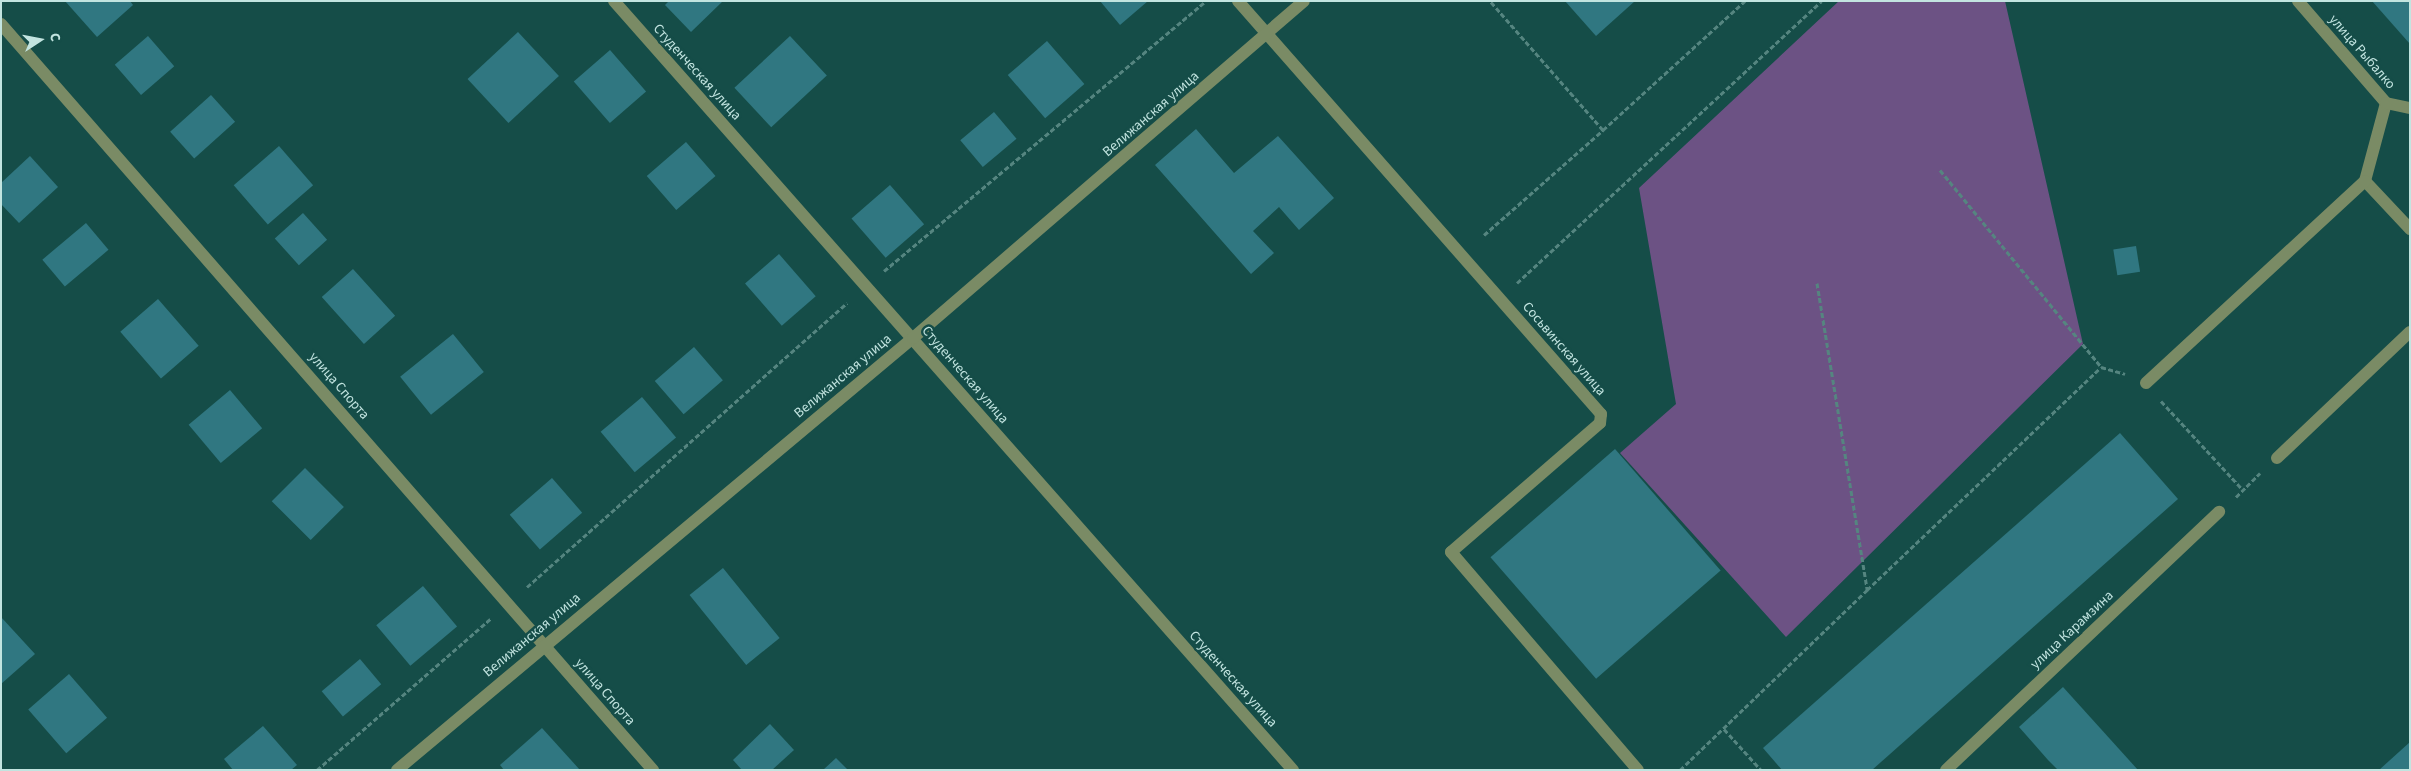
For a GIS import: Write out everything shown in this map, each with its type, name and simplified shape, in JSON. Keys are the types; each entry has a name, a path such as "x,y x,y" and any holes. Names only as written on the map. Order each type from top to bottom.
{"street":[{"name":"Студенческая улица","path":"614,1 1293,770"},
{"name":"Сосьвинская улица","path":"1238,1 1601,414 1600,423 1450,552 1638,770"},
{"name":"Велижанская улица","path":"397,770 544,644 913,338 1304,1"},
{"name":"улица Рыбалко","path":"2298,1 2386,103 2365,181"},
{"name":"улица Спорта","path":"1,24 653,770"},
{"path":"2386,103 2410,108"},
{"path":"2146,383 2365,181 2410,228"},
{"path":"2277,458 2410,332"},
{"name":"улица Карамзина","path":"1946,770 2219,512"}],"path":[{"path":"317,770 867,286 1206,1"},
{"path":"1490,1 1603,130"},
{"path":"1484,235 1603,130 1744,1"},
{"path":"1500,299 1821,1"},
{"path":"1680,770 2102,367 1940,170"},
{"path":"1817,283 1867,590"},
{"path":"2146,383 2243,490"},
{"path":"2219,512 2277,458"},
{"path":"1724,729 1761,770"}],"shaded area":[{"path":"1839,1 2005,1 2083,344 1786,637 1620,453 1676,404 1639,188"}],"building":[{"path":"65,1 130,1 133,5 97,37"},
{"path":"669,1 723,1 691,32 665,5"},
{"path":"1100,1 1148,1 1120,25"},
{"path":"1565,1 1635,1 1596,36"},
{"path":"2372,1 2410,1 2410,44"},
{"path":"518,32 559,76 508,123 468,79"},
{"path":"148,36 174,66 141,95 115,65"},
{"path":"790,36 827,75 771,127 734,88"},
{"path":"1047,41 1084,84 1045,118 1008,75"},
{"path":"610,50 646,92 610,123 574,81"},
{"path":"211,95 235,122 194,159 170,132"},
{"path":"994,112 1016,139 983,167 960,140"},
{"path":"1196,129 1234,173 1278,136 1334,198 1299,230 1279,207 1253,231 1274,253 1251,274 1155,165"},
{"path":"686,142 716,176 676,210 647,176"},
{"path":"279,146 313,185 268,225 234,185"},
{"path":"30,156 58,187 19,223 1,204 1,183"},
{"path":"890,185 924,224 886,258 852,218"},
{"path":"303,213 327,240 299,265 275,238"},
{"path":"86,223 108,250 65,286 42,260"},
{"path":"2136,246 2140,272 2117,275 2113,250"},
{"path":"779,254 816,296 782,326 745,284"},
{"path":"353,269 395,316 364,344 322,297"},
{"path":"158,299 199,346 161,379 120,332"},
{"path":"453,334 484,372 431,415 400,377"},
{"path":"694,347 723,380 684,414 655,381"},
{"path":"230,390 262,428 221,463 189,425"},
{"path":"642,397 676,438 635,472 601,432"},
{"path":"2120,433 2178,499 1872,770 1782,770 1763,748"},
{"path":"1615,449 1721,571 1596,679 1490,557"},
{"path":"305,468 344,507 311,540 272,501"},
{"path":"552,478 582,513 540,549 510,515"},
{"path":"723,568 780,638 746,665 690,595"},
{"path":"423,586 457,627 410,666 376,625"},
{"path":"1,617 35,654 1,684"},
{"path":"360,659 381,684 343,716 322,691"},
{"path":"69,674 107,718 66,753 28,709"},
{"path":"2063,687 2138,770 2058,770 2048,760 2019,727"},
{"path":"770,724 794,750 772,770 742,770 733,760"},
{"path":"263,726 297,765 291,770 233,770 224,759"},
{"path":"542,728 580,770 504,770 500,765"},
{"path":"2410,742 2410,770 2379,770"},
{"path":"836,758 848,770 823,770"}]}
